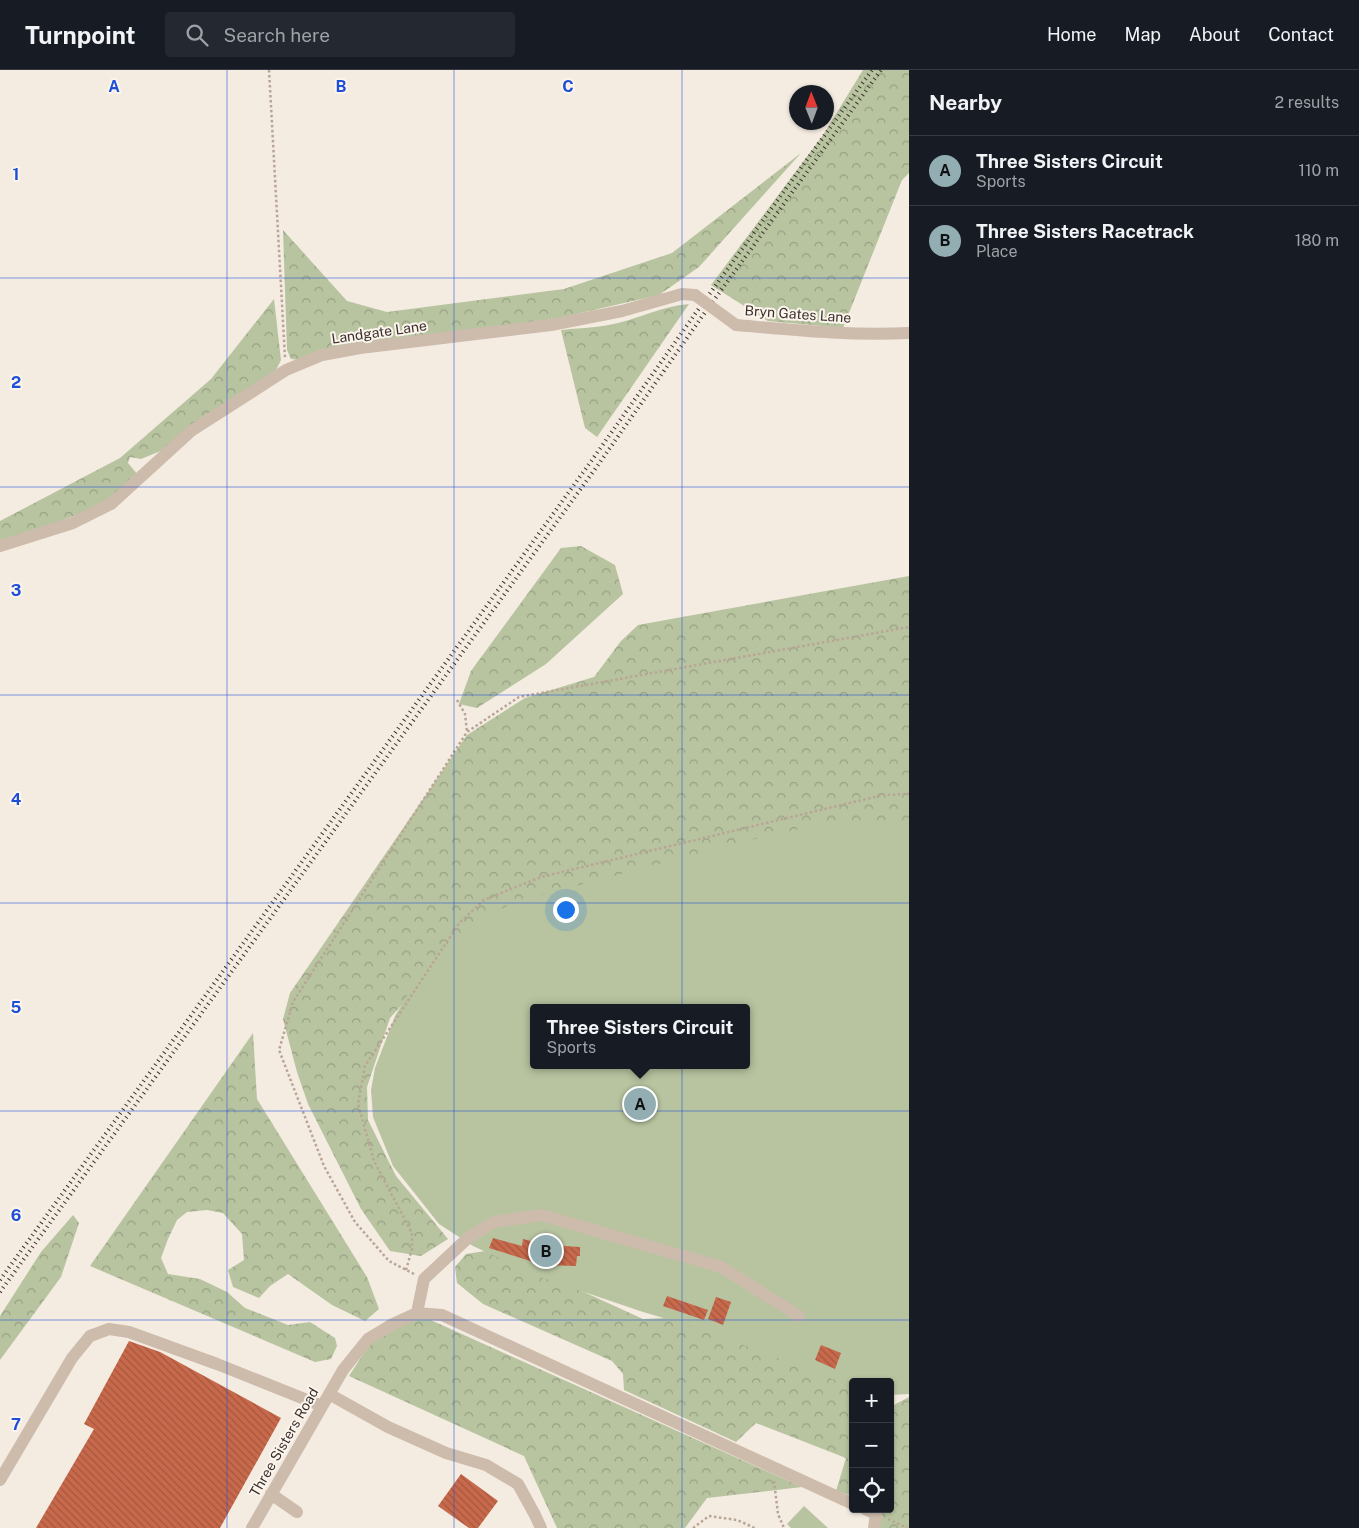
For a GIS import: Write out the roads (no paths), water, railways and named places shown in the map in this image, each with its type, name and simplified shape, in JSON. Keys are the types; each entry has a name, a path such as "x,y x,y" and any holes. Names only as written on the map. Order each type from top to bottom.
{"street":[{"name":"Landgate Lane","path":"0,546 73,523 112,504 191,431 286,370 322,356 360,348 550,325 622,311 682,294 695,295"},
{"name":"Bryn Gates Lane","path":"695,295 736,325 827,332 909,333"},
{"path":"799,1316 721,1267 540,1215 494,1222 470,1237 424,1279 417,1313 442,1315 849,1502"},
{"name":"Three Sisters Road","path":"252,1528 343,1370 368,1339 393,1324 417,1313"},
{"path":"0,1480 72,1358 90,1336 109,1329 129,1332 217,1364 322,1406"},
{"path":"329,1394 388,1427 446,1453 486,1465 518,1484 541,1528"},
{"path":"271,1494 297,1512"},
{"path":"871,1513 874,1528"}],"railway":[{"path":"0,1280 872,70"},
{"path":"0,1292 881,70"}],"place":[{"name":"Three Sisters Circuit","path":"640,1104"},
{"name":"Three Sisters Racetrack","path":"546,1251"}]}
